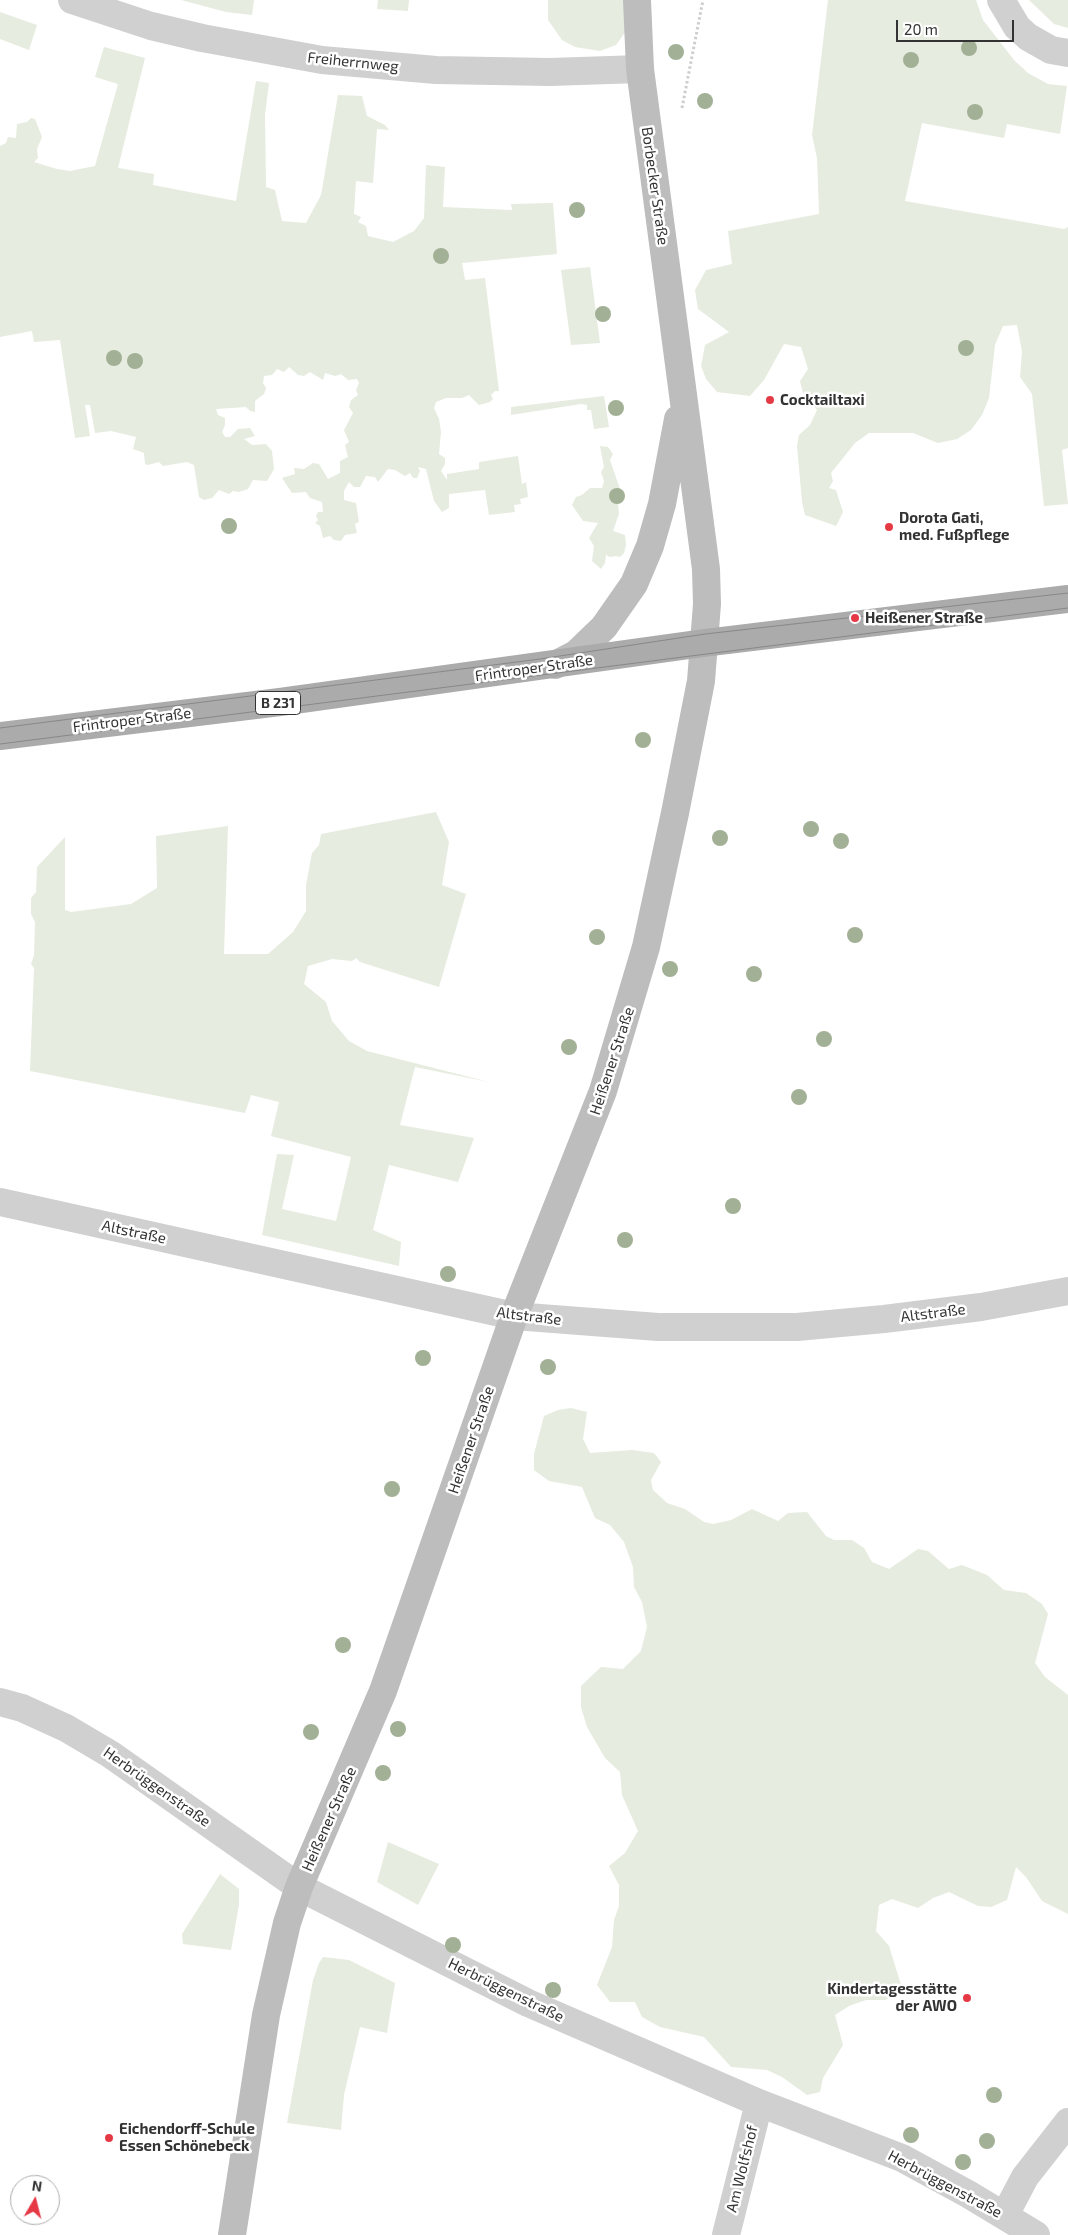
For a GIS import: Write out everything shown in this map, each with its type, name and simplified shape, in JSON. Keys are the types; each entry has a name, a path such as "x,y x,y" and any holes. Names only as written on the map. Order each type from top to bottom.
{"main road":[{"name":"Frintroper Straße","path":"0,736 289,701 704,643 1068,599"}],"street":[{"name":"Freiherrnweg","path":"72,0 151,26 202,38 322,60 436,70 550,72 640,69"},
{"name":"Borbecker Straße","path":"637,0 640,69 706,569 704,643"},
{"path":"1001,0 1017,26 1028,37 1051,50 1068,53"},
{"name":"Borbecker Straße","path":"555,665 576,654 604,627 634,584 642,568 662,504 678,423 680,370"},
{"name":"Heißener Straße","path":"232,2235 266,2015 287,1923 299,1887 386,1684 514,1316 600,1099 629,1011 646,947 676,814 701,681 704,643"},
{"name":"Altstraße","path":"0,1202 514,1316 658,1327 798,1327 962,1309 1068,1291"},
{"name":"Herbrüggenstraße","path":"0,1702 22,1708 66,1728 110,1754 299,1887 528,2004 759,2102 902,2158 1005,2215 1036,2235"},
{"name":"Am Wolfshof","path":"726,2235 759,2102"},
{"path":"1005,2215 1025,2177 1068,2122"}],"path":[{"path":"681,111 703,0"}],"shaded area":[{"path":"181,0 254,0 252,15 226,12"},
{"path":"378,0 409,0 408,11 377,9"},
{"path":"548,0 634,0 631,24 616,45 600,51 575,47 562,40 548,20"},
{"path":"828,0 976,0 983,20 1014,60 1028,73 1048,84 1067,86 1060,134 1007,124 1004,138 922,123 905,201 1064,229 1068,227 1068,448 1062,450 1068,504 1044,506 1032,394 1020,377 1022,352 1017,325 1003,326 995,345 989,398 982,415 971,430 957,439 938,443 913,433 869,433 855,443 831,473 833,481 829,488 836,490 843,512 836,526 805,515 802,502 797,446 799,435 810,425 817,410 803,393 800,381 808,369 801,347 784,344 764,380 750,396 717,392 706,379 701,366 705,345 729,332 698,309 695,290 706,270 732,264 728,231 819,214 817,158 812,135"},
{"path":"1029,0 1068,0 1068,28 1054,24"},
{"path":"0,12 37,25 29,50 0,39"},
{"path":"104,47 145,58 118,168 154,174 153,185 236,201 256,81 269,83 265,115 266,187 275,190 282,221 306,223 321,195 338,95 362,96 367,116 385,125 389,130 377,129 373,183 356,181 354,214 361,217 358,222 366,226 368,236 393,242 414,231 424,218 426,165 445,167 443,207 512,210 511,204 553,203 557,254 462,263 465,280 485,278 499,391 495,391 491,395 493,399 490,402 479,405 469,395 462,398 446,398 436,402 434,408 439,419 441,432 439,454 445,458 445,464 441,471 447,480 447,474 479,469 479,462 518,456 522,484 526,482 528,497 520,499 521,504 514,505 515,512 489,515 485,490 449,494 449,508 442,512 434,501 426,469 418,467 420,471 417,478 413,478 410,473 405,476 395,470 388,469 378,482 375,477 366,476 360,487 354,487 349,482 344,491 344,500 356,503 359,522 355,524 357,533 345,535 341,541 334,540 330,536 323,538 320,526 315,523 318,520 316,516 318,512 323,512 322,502 310,498 306,492 292,493 282,478 295,474 294,468 304,469 313,463 319,464 328,479 340,473 340,461 348,457 345,445 349,442 344,430 353,413 349,407 351,400 358,395 356,390 359,383 357,379 348,380 341,374 335,376 325,373 323,380 310,372 304,376 298,375 289,367 284,372 277,369 272,375 264,376 263,383 266,388 264,394 255,401 255,412 250,411 246,407 216,409 218,415 225,418 222,432 225,437 230,437 238,429 250,428 255,436 244,439 252,445 266,444 272,451 274,469 267,481 253,480 248,489 239,492 233,491 229,494 219,490 212,498 204,500 199,497 194,465 187,462 163,466 159,462 145,464 144,453 133,449 136,437 111,431 95,433 90,405 85,405 90,436 75,438 60,340 34,342 32,331 0,337 0,146 6,143 8,137 16,138 17,124 27,122 31,118 35,119 42,137 37,149 38,158 34,162 70,171 95,166 118,84 95,77"},
{"path":"590,267 600,343 571,345 561,270"},
{"path":"604,396 609,427 594,429 591,410 587,410 587,405 581,404 511,415 511,407"},
{"path":"600,446 608,447 613,454 610,460 620,489 619,514 613,531 625,535 626,545 624,553 620,557 606,555 605,563 601,569 592,561 594,546 589,538 598,523 583,521 572,505 576,497 582,495 590,488 602,488 604,481 601,472 604,467"},
{"path":"436,812 449,842 442,885 466,894 439,987 360,962 356,958 352,961 332,959 308,966 304,984 326,1002 332,1021 349,1041 367,1051 489,1082 415,1067 400,1125 474,1138 458,1182 389,1165 373,1230 401,1242 399,1266 262,1235 277,1154 294,1155 282,1209 336,1221 351,1157 271,1136 279,1102 251,1095 245,1113 30,1071 34,968 31,964 34,955 35,922 31,914 31,898 36,892 37,867 65,837 65,910 71,912 131,904 157,888 156,836 228,826 224,954 268,954 293,932 306,911 306,885 312,853 319,845 321,834"},
{"path":"571,1408 587,1412 583,1439 590,1453 632,1450 654,1453 661,1462 651,1480 653,1490 667,1503 685,1509 704,1522 713,1524 731,1520 752,1509 778,1521 788,1513 807,1512 826,1536 834,1540 852,1540 864,1548 872,1562 889,1569 918,1549 928,1551 949,1569 962,1565 987,1575 1004,1590 1026,1593 1042,1604 1048,1614 1035,1663 1045,1677 1068,1695 1068,1914 1042,1901 1026,1877 1016,1867 1007,1900 991,1907 978,1906 949,1892 933,1898 918,1908 892,1899 879,1905 876,1931 889,1946 903,1991 885,2000 866,2000 849,2006 835,2015 843,2045 823,2078 820,2092 807,2095 782,2077 767,2070 731,2067 704,2037 660,2027 642,2017 635,2002 610,2002 597,1985 612,1947 614,1920 619,1906 619,1885 609,1866 625,1853 638,1831 622,1795 620,1772 605,1758 587,1727 581,1707 581,1686 601,1667 623,1669 641,1651 647,1627 642,1602 634,1587 633,1567 624,1542 610,1525 595,1518 582,1487 549,1481 534,1470 534,1454 544,1416 558,1410"},
{"path":"388,1842 439,1864 418,1905 377,1882"},
{"path":"220,1874 239,1889 239,1905 231,1950 183,1944 182,1934"},
{"path":"323,1957 349,1960 395,1983 387,2033 360,2027 344,2095 341,2130 287,2123 313,1980"}],"tram line":[{"path":"0,728 540,659 705,634 1068,593"},
{"path":"0,744 1068,608"}],"place":[{"name":"Cocktailtaxi","path":"770,400"},
{"name":"Dorota Gati, med. Fußpflege","path":"889,527"},
{"name":"Heißener Straße","path":"855,618"},
{"name":"Kindertagesstätte der AWO","path":"967,1998"},
{"name":"Eichendorff-Schule Essen Schönebeck","path":"109,2138"}]}
